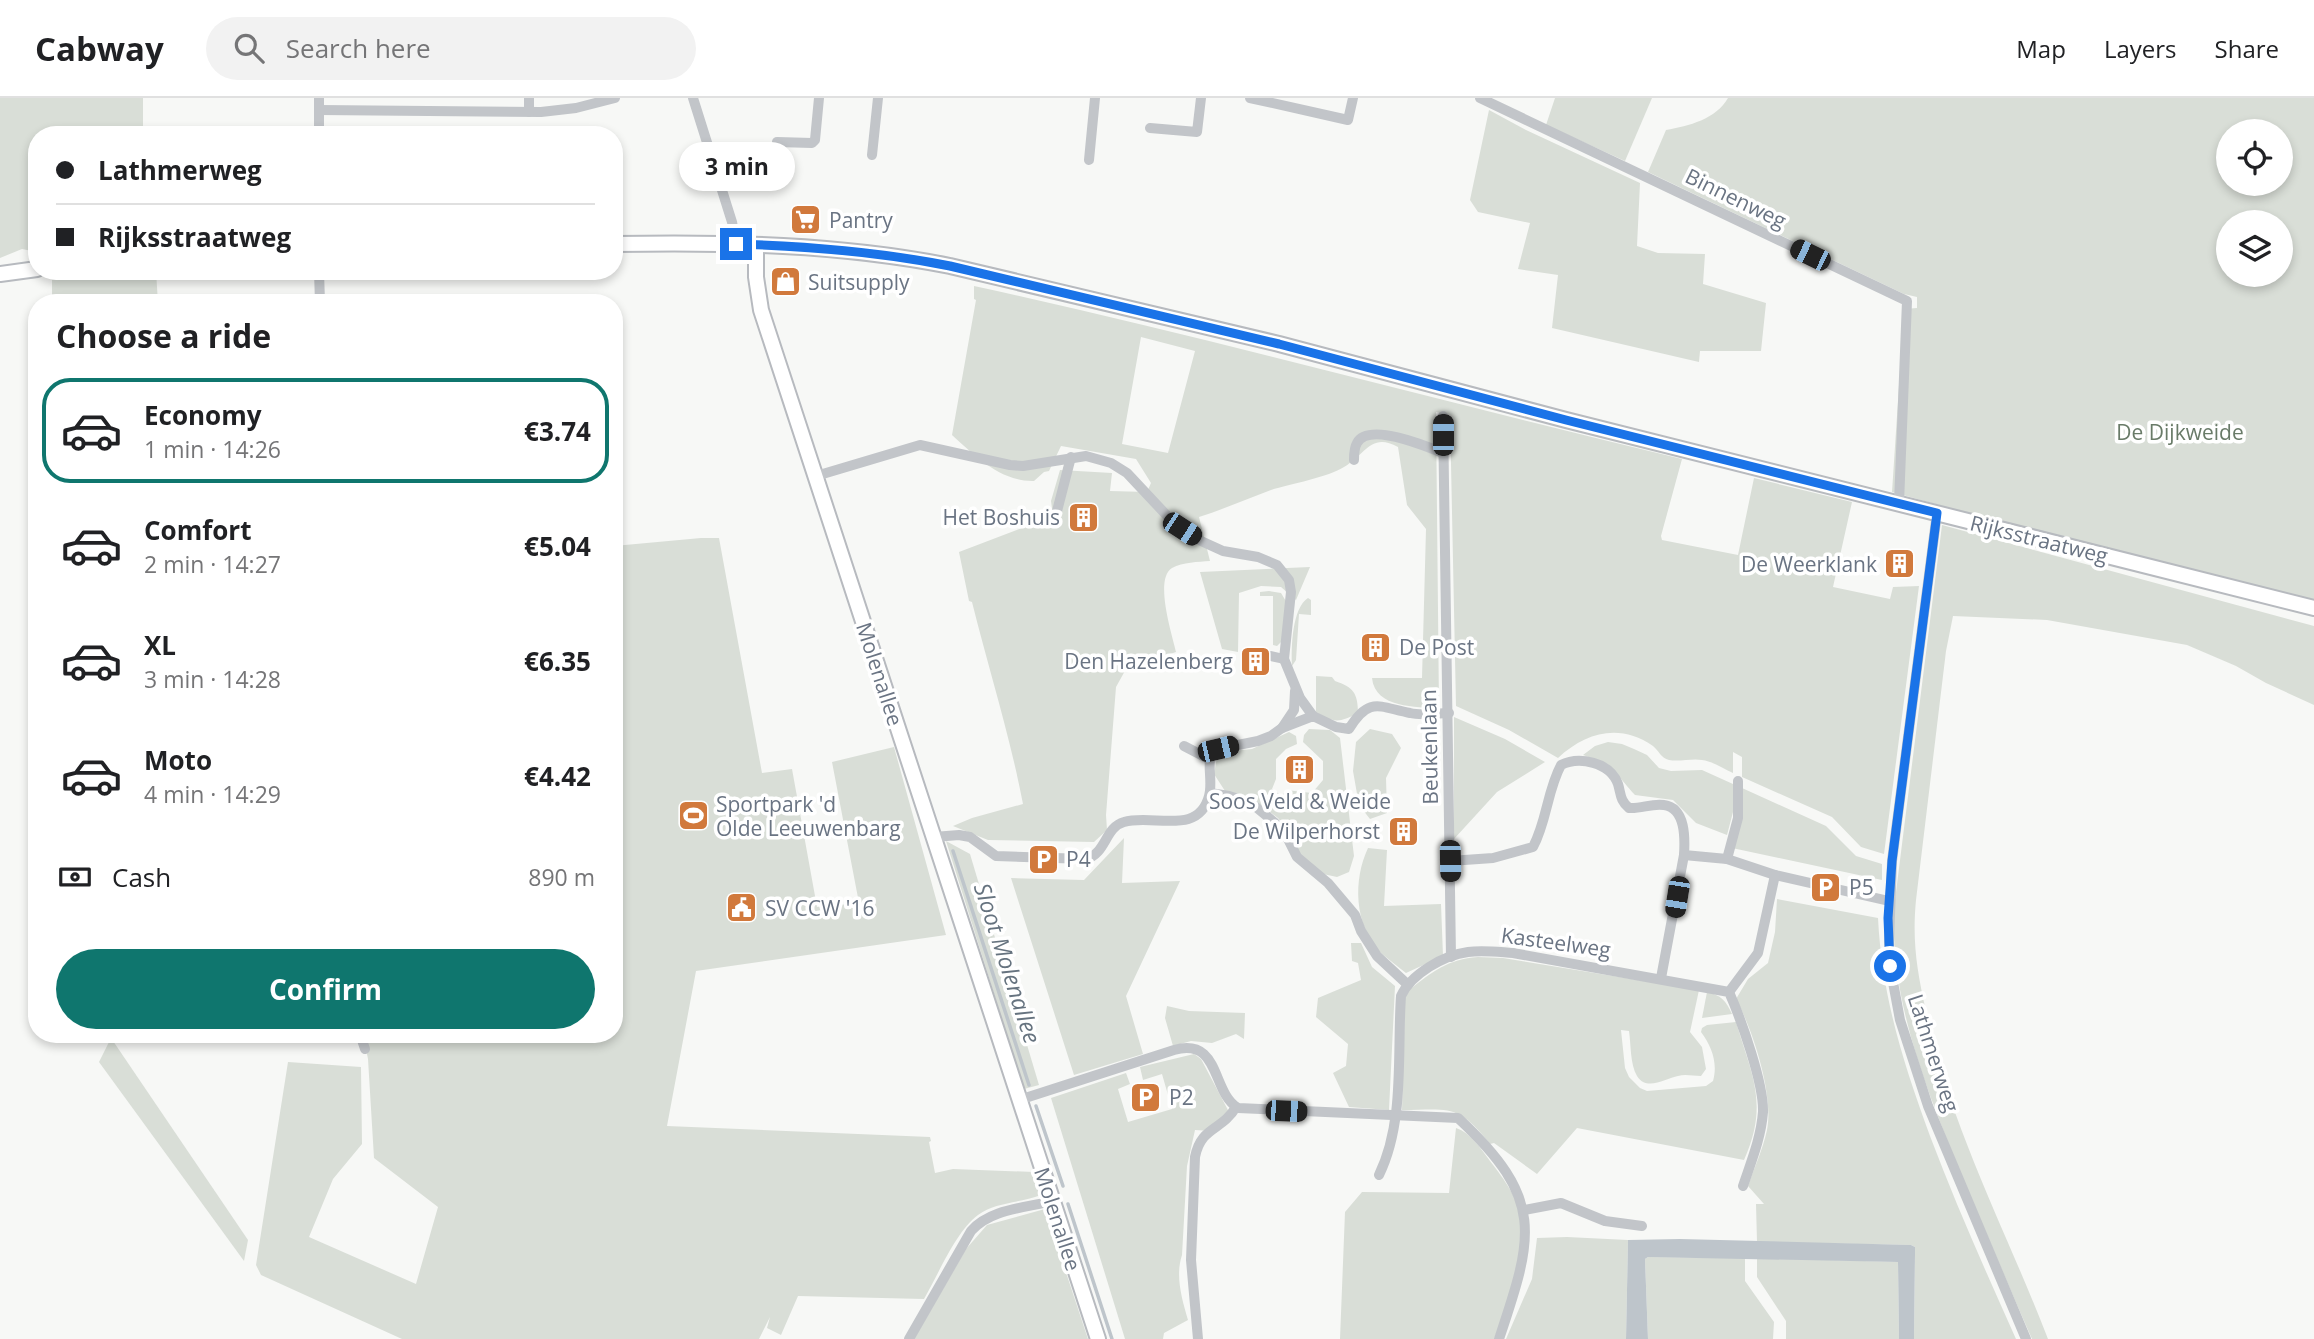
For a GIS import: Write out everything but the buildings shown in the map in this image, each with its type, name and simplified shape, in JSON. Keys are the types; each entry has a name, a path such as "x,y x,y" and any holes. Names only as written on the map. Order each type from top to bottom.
{"main road":[{"name":"Rijksstraatweg","path":"623,244 736,244 835,249 950,266 1279,344 1566,420 2314,608"},
{"name":"Molenallee","path":"756,245 756,277 761,310 1098,1339"},
{"path":"0,274 28,270"}],"street":[{"path":"318,126 319,98"},
{"path":"529,98 529,112"},
{"path":"319,110 529,112 576,108 615,98"},
{"path":"693,98 732,222 736,244"},
{"path":"778,142 812,143 815,140 820,98"},
{"path":"872,155 878,98"},
{"path":"1089,160 1095,98"},
{"path":"1150,128 1197,132 1201,98"},
{"path":"1250,98 1348,120 1353,98"},
{"name":"Binnenweg","path":"1480,98 1907,301 1899,503"},
{"name":"Beukenlaan","path":"1443,416 1451,957"},
{"path":"1354,460 1357,442 1363,436 1371,434 1405,440 1443,453"},
{"path":"816,476 920,445 1010,465 1023,466 1071,457 1092,457 1120,467 1172,521 1201,541 1223,551 1258,557 1277,565 1289,580 1291,592 1284,659 1295,688 1313,716 1336,727 1349,729 1355,718 1368,707 1377,704 1412,714 1449,713"},
{"path":"1056,515 1071,457"},
{"name":"Lathmerweg","path":"1937,513 1889,901 1890,966 1905,1040 1928,1106 2026,1339"},
{"path":"1271,656 1284,659"},
{"path":"1282,728 1294,710 1295,688"},
{"path":"934,837 970,837 996,856 1086,859 1098,853 1117,825 1125,821 1163,821 1199,815 1205,809 1210,793 1211,753 1218,749 1258,741 1313,716"},
{"path":"1184,746 1209,758"},
{"path":"1450,861 1493,858 1534,847 1541,830 1548,794 1561,765 1573,759 1603,767 1617,782 1620,797 1629,808 1664,805 1670,807 1682,821 1685,836 1684,855 1661,978"},
{"path":"1727,859 1738,818 1738,781"},
{"path":"1210,793 1251,803 1274,822 1288,839 1297,857 1328,883 1355,915 1361,931 1377,956 1407,984 1401,996 1395,1115 1388,1158 1380,1175"},
{"path":"1684,855 1727,859 1775,875 1889,901"},
{"path":"1743,1186 1758,1141 1763,1099 1738,1012 1729,992 1758,953 1775,875"},
{"name":"Kasteelweg","path":"1407,984 1451,957 1480,951 1513,953 1729,992"},
{"path":"363,1043 365,1049"},
{"path":"1019,1100 1187,1048 1198,1051 1210,1060 1228,1100 1240,1108 1458,1118 1505,1169 1524,1210 1527,1237 1522,1270 1499,1339"},
{"path":"1198,1339 1191,1260 1195,1157 1198,1142 1204,1135 1240,1108"},
{"path":"909,1339 977,1224 996,1214 1052,1201"},
{"path":"1524,1210 1561,1203 1605,1221 1642,1226"}],"green space":[{"path":"0,98 143,98 143,126 28,126 28,250 22,249 0,258"},
{"path":"1555,98 1652,98 1625,161 1546,125"},
{"name":"De Dijkweide","path":"1728,98 2314,98 2314,609 1892,492 1904,309 1917,308 1917,297 1904,294 1648,172 1666,130 1701,120 1716,111"},
{"path":"1489,110 1640,183 1637,246 1658,253 1705,254 1703,284 1766,303 1761,351 1700,351 1699,362 1552,328 1558,275 1518,269 1530,223 1478,212 1470,200"},
{"path":"52,280 157,280 157,294 52,294"},
{"path":"974,286 1152,327 1682,459 1662,540 1738,555 1754,478 1852,502 1833,587 1890,599 1893,587 1919,586 1884,854 1861,847 1832,817 1742,777 1742,757 1733,752 1733,773 1706,761 1669,760 1641,739 1616,733 1580,742 1558,758 1509,730 1456,706 1450,415 1436,412 1439,709 1389,701 1375,688 1372,678 1422,678 1426,529 1407,505 1398,447 1389,443 1375,443 1337,471 1271,490 1199,517 1210,561 1186,563 1172,568 1164,583 1166,607 1176,652 1126,669 1116,687 1107,830 1094,842 988,840 953,826 1023,804 999,703 972,602 969,601 959,552 1053,516 1051,501 1060,470 1112,473 1110,491 1147,492 1151,483 1136,459 1061,446 1049,471 1034,481 1022,480 989,466 952,435 976,300","holes":["1141,337 1195,351 1168,453 1122,444"]},
{"path":"1942,525 2314,626 2314,705 2187,645 2047,620 1953,616 1946,651 1916,900 1915,943 1918,969 1936,1054 1949,1095 1980,1177 2048,1339 2032,1339 1962,1176 1913,1045 1898,978 1894,908"},
{"path":"719,538 762,773 792,769 817,907 859,903 832,762 894,747 946,935 696,971 667,1126 930,1137 935,1173 953,1169 1034,1172 1041,1195 992,1208 970,1222 955,1242 924,1299 798,1296 781,1335 767,1328 770,1317 759,1339 402,1339 261,1275 256,1265 288,1062 361,1067 362,1144 333,1179 309,1237 416,1284 438,1207 374,1158 365,1043 623,1043 623,545"},
{"path":"1310,567 1296,600 1281,587 1261,586 1239,593 1238,652 1222,649 1200,572"},
{"path":"1260,592 1281,593 1287,603 1282,641 1277,646 1273,645 1273,596 1260,596"},
{"path":"1308,598 1311,600 1311,615 1299,614 1296,660 1292,666 1292,639 1296,619"},
{"path":"1316,676 1332,677 1350,688 1357,700 1358,713 1337,720 1316,712"},
{"path":"1454,717 1505,739 1545,762 1497,792 1454,839"},
{"path":"1309,729 1330,730 1340,738 1354,856 1349,872 1337,877 1323,874 1300,854 1278,818 1255,801 1225,791 1214,774 1217,757 1222,752 1252,749 1289,732 1296,736 1297,744 1286,749 1276,759 1276,779 1272,789 1282,796 1286,790 1312,793 1323,780 1323,761 1303,742"},
{"path":"1370,729 1392,734 1401,748 1386,778 1387,813 1370,819 1359,805 1353,771 1356,742"},
{"path":"1608,742 1622,744 1647,755 1659,768 1671,771 1702,770 1733,784 1733,812 1727,835 1696,823 1673,800 1635,795 1608,766 1583,755 1595,746"},
{"path":"1742,788 1826,826 1856,856 1882,864 1882,880 1732,848"},
{"path":"1124,838 1122,883 1180,881 1126,996 1143,1054 1074,1075 1011,878 1084,880"},
{"path":"946,841 970,854 1039,1085 1024,1089"},
{"path":"1368,848 1387,850 1384,906 1441,904 1443,956 1406,973 1371,941 1361,915 1358,888"},
{"path":"1777,899 1878,918 1889,1002 1911,1082 1950,1187 2016,1339 1914,1339 1915,1247 1911,1245 1757,1242 1756,1204 1764,1204 1748,1186 1767,1130 1768,1099 1755,1045 1736,999 1748,979 1768,963 1775,932"},
{"path":"1351,943 1361,943 1372,967 1395,986 1389,1110 1349,1107 1333,1073 1346,1066 1348,1044 1316,1017 1318,998 1361,980 1358,963 1352,961"},
{"path":"1478,957 1503,958 1699,990 1690,1032 1702,1047 1706,1069 1701,1076 1681,1075 1651,1084 1641,1081 1633,1066 1629,1031 1621,1030 1625,1068 1629,1077 1647,1091 1706,1086 1713,1081 1715,1068 1711,1049 1701,1032 1702,1028 1736,1022 1752,1075 1757,1106 1756,1122 1744,1160 1577,1128 1537,1174 1494,1143 1490,1144 1460,1115 1442,1110 1402,1110 1405,996 1409,990 1441,968 1458,960"},
{"path":"1707,992 1722,999 1732,1014 1702,1018"},
{"path":"1167,1006 1189,1011 1245,1013 1244,1039 1236,1034 1212,1043 1191,1041 1173,1046 1165,1018"},
{"path":"108,1043 114,1043 248,1240 244,1261 99,1062"},
{"path":"1194,1054 1201,1059 1229,1112 1212,1131 1195,1130 1187,1166 1179,1271 1188,1320 1164,1333 1163,1339 1125,1339 1051,1098 1126,1073 1130,1084 1118,1089 1128,1122 1172,1109 1162,1074 1143,1080 1140,1067"},
{"path":"1456,1128 1471,1137 1483,1151 1508,1186 1520,1213 1521,1245 1516,1277 1494,1339 1340,1339 1345,1212 1362,1192 1449,1193"},
{"path":"1045,1209 1088,1339 914,1339 966,1249 987,1225"},
{"path":"1537,1238 1628,1240 1626,1339 1506,1339 1532,1279"},
{"path":"1745,1258 1745,1281 1774,1322 1773,1339 1648,1339 1645,1259"},
{"path":"1757,1258 1898,1262 1899,1339 1786,1339 1786,1321 1757,1277"}],"shaded area":[{"path":"1628,1240 1911,1245 1915,1247 1914,1339 1899,1339 1898,1262 1648,1257 1645,1259 1648,1339 1626,1339"}],"waterway":[{"name":"Sloot Molenallee","path":"953,851 1029,1085"},
{"name":"Sloot Molenallee","path":"1036,1106 1063,1186"},
{"name":"Sloot Molenallee","path":"1068,1204 1112,1339"}],"place":[{"name":"Pantry","path":"806,220"},
{"name":"Suitsupply","path":"785,282"},
{"name":"Het Boshuis","path":"1083,517"},
{"name":"De Weerklank","path":"1900,564"},
{"name":"De Post","path":"1376,647"},
{"name":"Den Hazelenberg","path":"1256,661"},
{"name":"Soos Veld & Weide","path":"1300,769"},
{"name":"Sportpark 'd Olde Leeuwenbarg","path":"693,816"},
{"name":"De Wilperhorst","path":"1403,831"},
{"name":"P4","path":"1043,859"},
{"name":"P5","path":"1826,887"},
{"name":"SV CCW '16","path":"742,908"},
{"name":"P2","path":"1146,1097"}],"route":[{"path":"736,244 835,249 950,266 1279,344 1566,420 1937,513 1892,861 1888,918 1890,966"}]}
